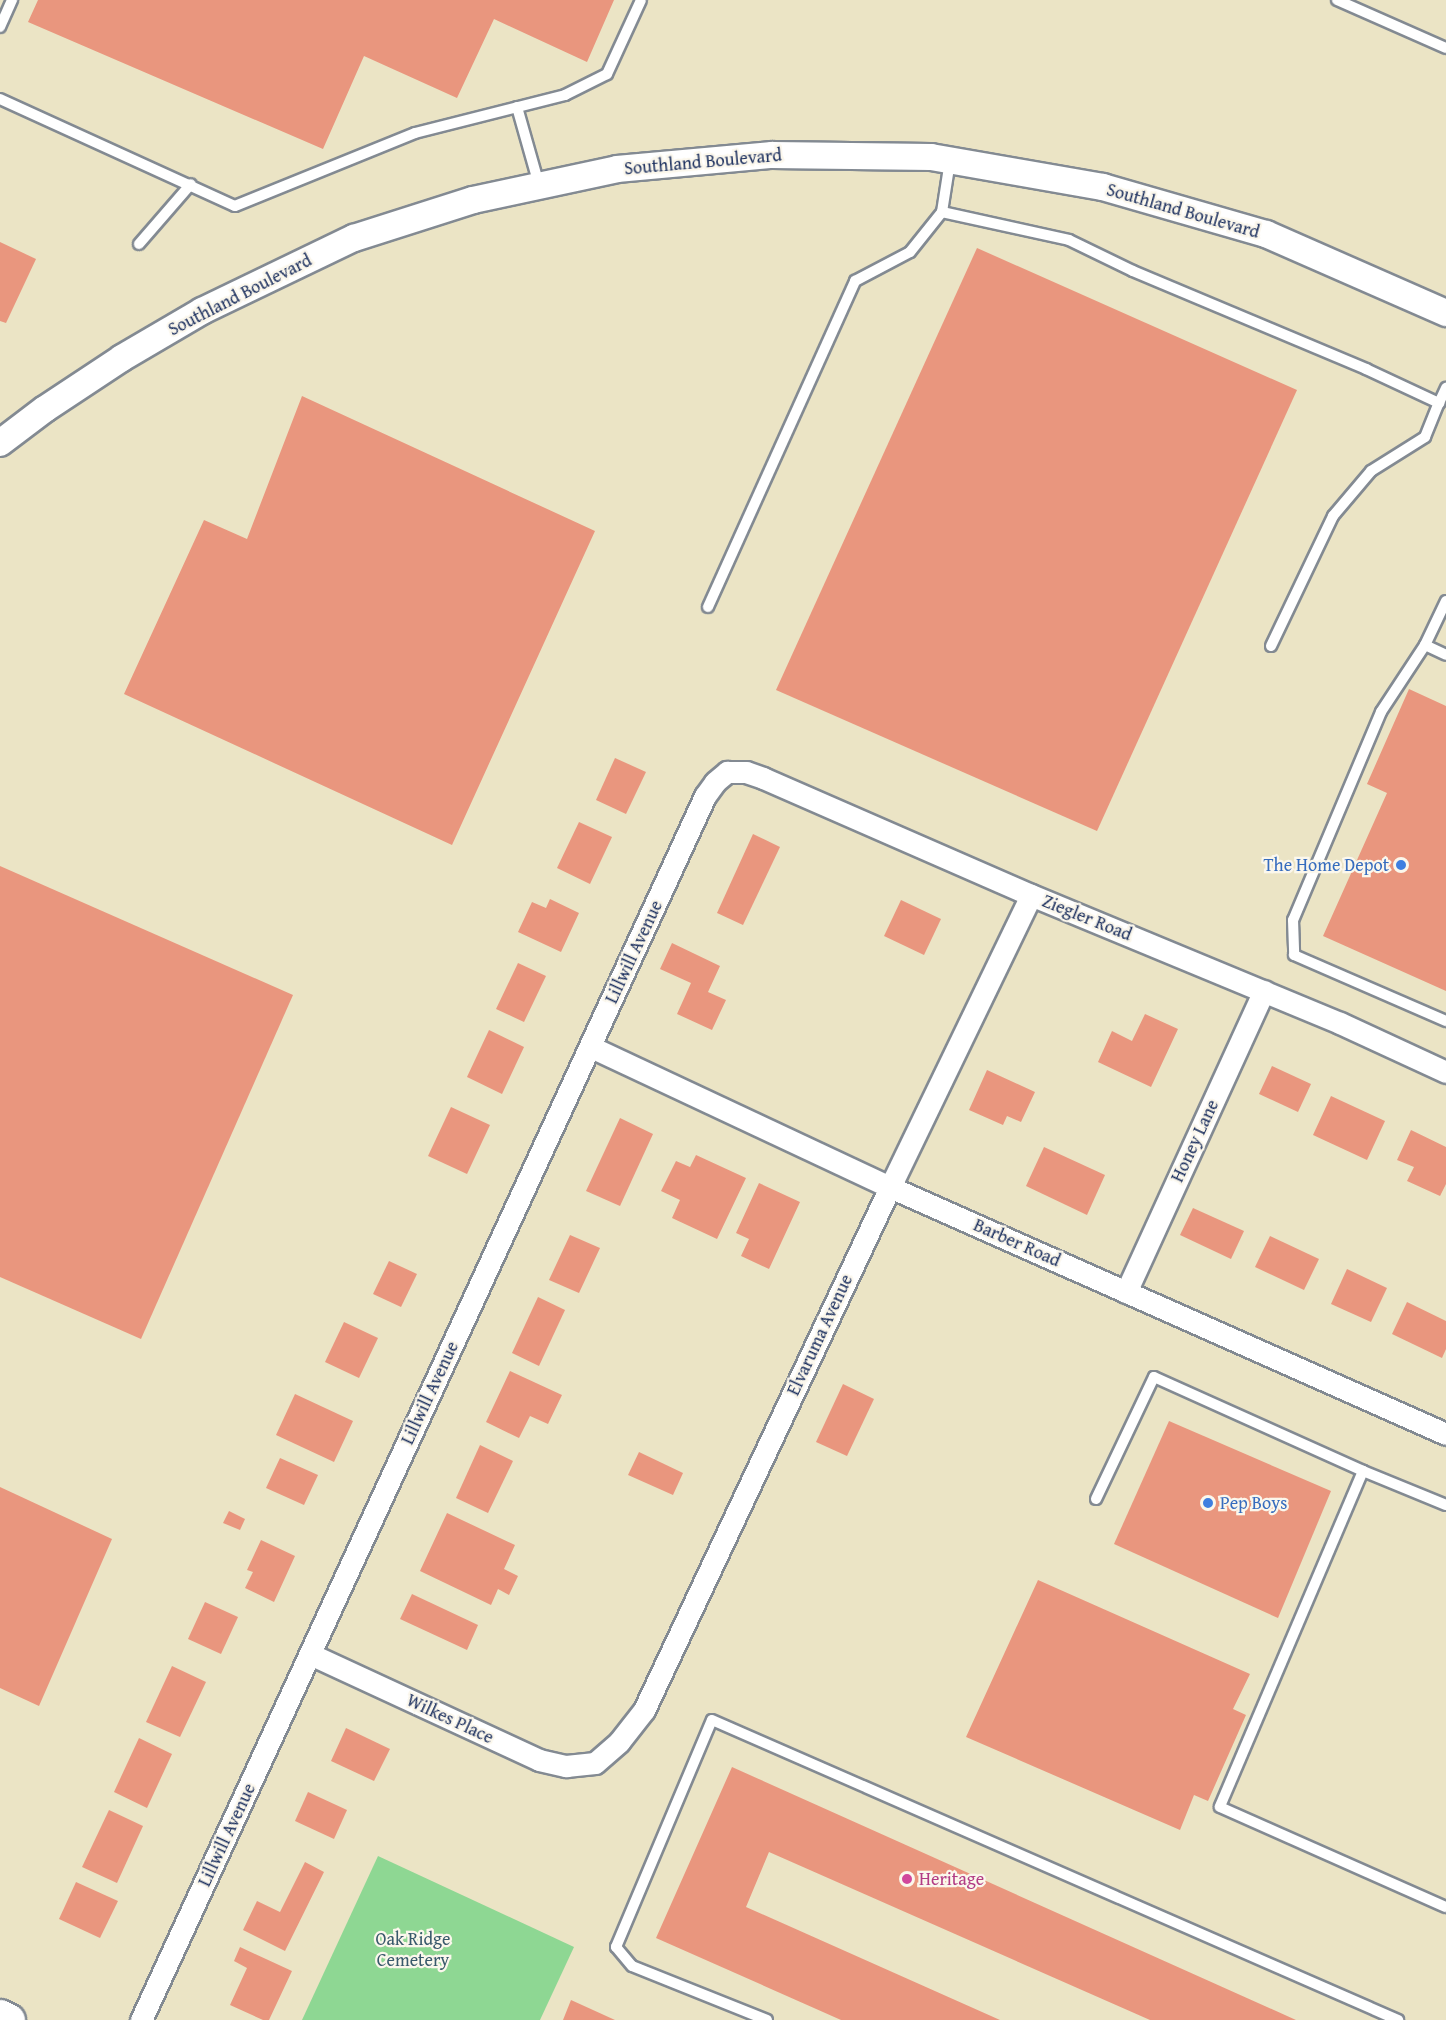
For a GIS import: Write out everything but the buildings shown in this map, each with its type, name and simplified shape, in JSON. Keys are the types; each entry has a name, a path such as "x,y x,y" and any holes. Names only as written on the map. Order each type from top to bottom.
{"main road":[{"path":"0,2016 8,2020"}],"street":[{"name":"Southland Boulevard","path":"0,443 45,409 162,334 202,311 354,238 473,200 617,169 772,155 931,157 1103,188 1266,234 1446,313"},
{"name":"Ziegler Road","path":"727,772 746,772 763,778 1031,896 1264,991 1446,1072"},
{"name":"Lillwill Avenue","path":"141,2020 705,796 715,782 727,772"},
{"name":"Elvaruma Avenue","path":"595,1762 619,1743 644,1710 890,1187 1031,896"},
{"name":"Honey Lane","path":"1126,1292 1264,991"},
{"name":"Barber Road","path":"591,1047 890,1187 1446,1434"},
{"name":"Wilkes Place","path":"310,1654 539,1760 566,1766 595,1762"}],"lane":[{"path":"0,27 12,0"},
{"path":"0,99 235,206 415,133 565,95 607,75 641,0"},
{"path":"1337,0 1446,48"},
{"path":"517,107 539,186"},
{"path":"708,607 855,281 910,252 942,212 950,161"},
{"path":"139,244 191,184"},
{"path":"942,212 1069,240 1133,271 1366,369 1439,404"},
{"path":"1271,645 1333,516 1371,471 1425,437 1446,388"},
{"path":"1446,601 1425,645 1381,712 1293,920 1294,955 1446,1021"},
{"path":"1425,645 1446,655"},
{"path":"1096,1499 1154,1377 1446,1506"},
{"path":"1364,1471 1220,1807 1446,1907"},
{"path":"767,2020 632,1966 616,1947 712,1720 1398,2020"}],"green space":[{"name":"Oak Ridge Cemetery","path":"378,1856 574,1947 540,2020 302,2020"}],"place":[{"name":"The Home Depot","path":"1401,865"},
{"name":"Pep Boys","path":"1208,1503"},
{"name":"Heritage","path":"907,1879"}]}
